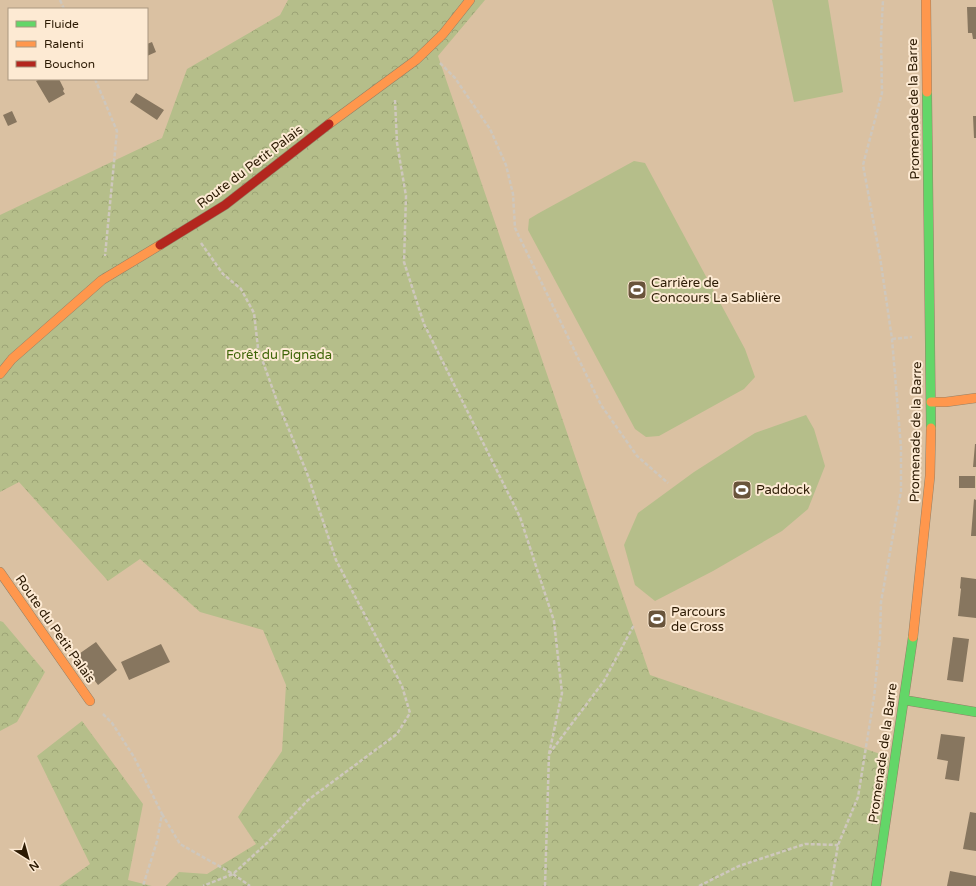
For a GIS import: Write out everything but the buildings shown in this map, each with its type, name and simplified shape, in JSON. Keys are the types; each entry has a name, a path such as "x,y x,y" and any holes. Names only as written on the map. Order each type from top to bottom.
{"street":[{"name":"Route du Petit Palais","path":"0,374 12,359 102,280 224,205 310,138 416,60 443,34 470,0"},
{"name":"Promenade de la Barre","path":"876,886 914,629 930,476 932,402 926,0"},
{"path":"932,402 946,402 976,398"},
{"name":"Route du Petit Palais","path":"0,572 90,701"},
{"path":"904,700 976,712"}],"path":[{"path":"831,886 838,845 858,797 874,697 880,638 881,602 901,491 900,447 892,339 880,257 863,165 882,93 881,37 883,0"},
{"path":"427,50 455,78 490,129 506,165 513,194 515,228 601,405 637,456 668,484"},
{"path":"393,78 398,143 406,196 404,262 424,324 520,517 554,621 562,693 549,754 545,886"},
{"path":"94,80 117,131 104,257"},
{"path":"189,227 223,274 241,289 254,313 258,348 276,401 307,473 336,560 402,686 410,713 397,734 308,800 267,843 233,874 204,886"},
{"path":"549,754 604,681 634,625"},
{"path":"90,701 112,723 134,757 162,814 180,844 233,874 250,886"},
{"path":"143,886 157,841 162,814"},
{"path":"699,886 739,866 806,844 838,845"}],"green space":[{"name":"Forêt du Pignada","path":"288,0 485,0 438,56 650,675 889,757 875,886 166,886 179,872 207,874 256,844 238,817 282,751 286,685 263,630 200,612 140,559 108,581 19,482 0,492 0,215 162,138 187,69 280,15"},
{"path":"772,0 828,0 843,92 794,102"},
{"name":"Carrière de Concours La Sablière","path":"634,161 645,163 745,349 755,377 744,389 659,436 646,437 635,429 528,230 529,219"},
{"name":"Paddock","path":"806,415 814,429 825,466 808,509 782,531 713,571 655,601 635,585 624,545 638,513 694,472 755,433"},
{"path":"0,621 3,622 45,672 17,722 0,731"},
{"path":"82,721 143,804 128,880 152,886 59,886 90,864 37,756"}],"traffic: fast":[{"path":"927,92 931,428"},
{"path":"876,886 913,637"},
{"path":"904,700 976,712"}],"traffic: slow":[{"path":"329,124 416,60 443,34 470,0"},
{"path":"926,0 927,92"},
{"path":"0,374 12,359 102,280 160,245"},
{"path":"931,402 946,402 976,398"},
{"path":"913,637 930,476 931,428"},
{"path":"0,572 90,701"}],"traffic: jam":[{"path":"160,245 225,205 329,124"}],"place":[{"name":"Carrière de Concours La Sablière","path":"637,290"},
{"name":"Paddock","path":"742,490"},
{"name":"Parcours de Cross","path":"657,619"}]}
